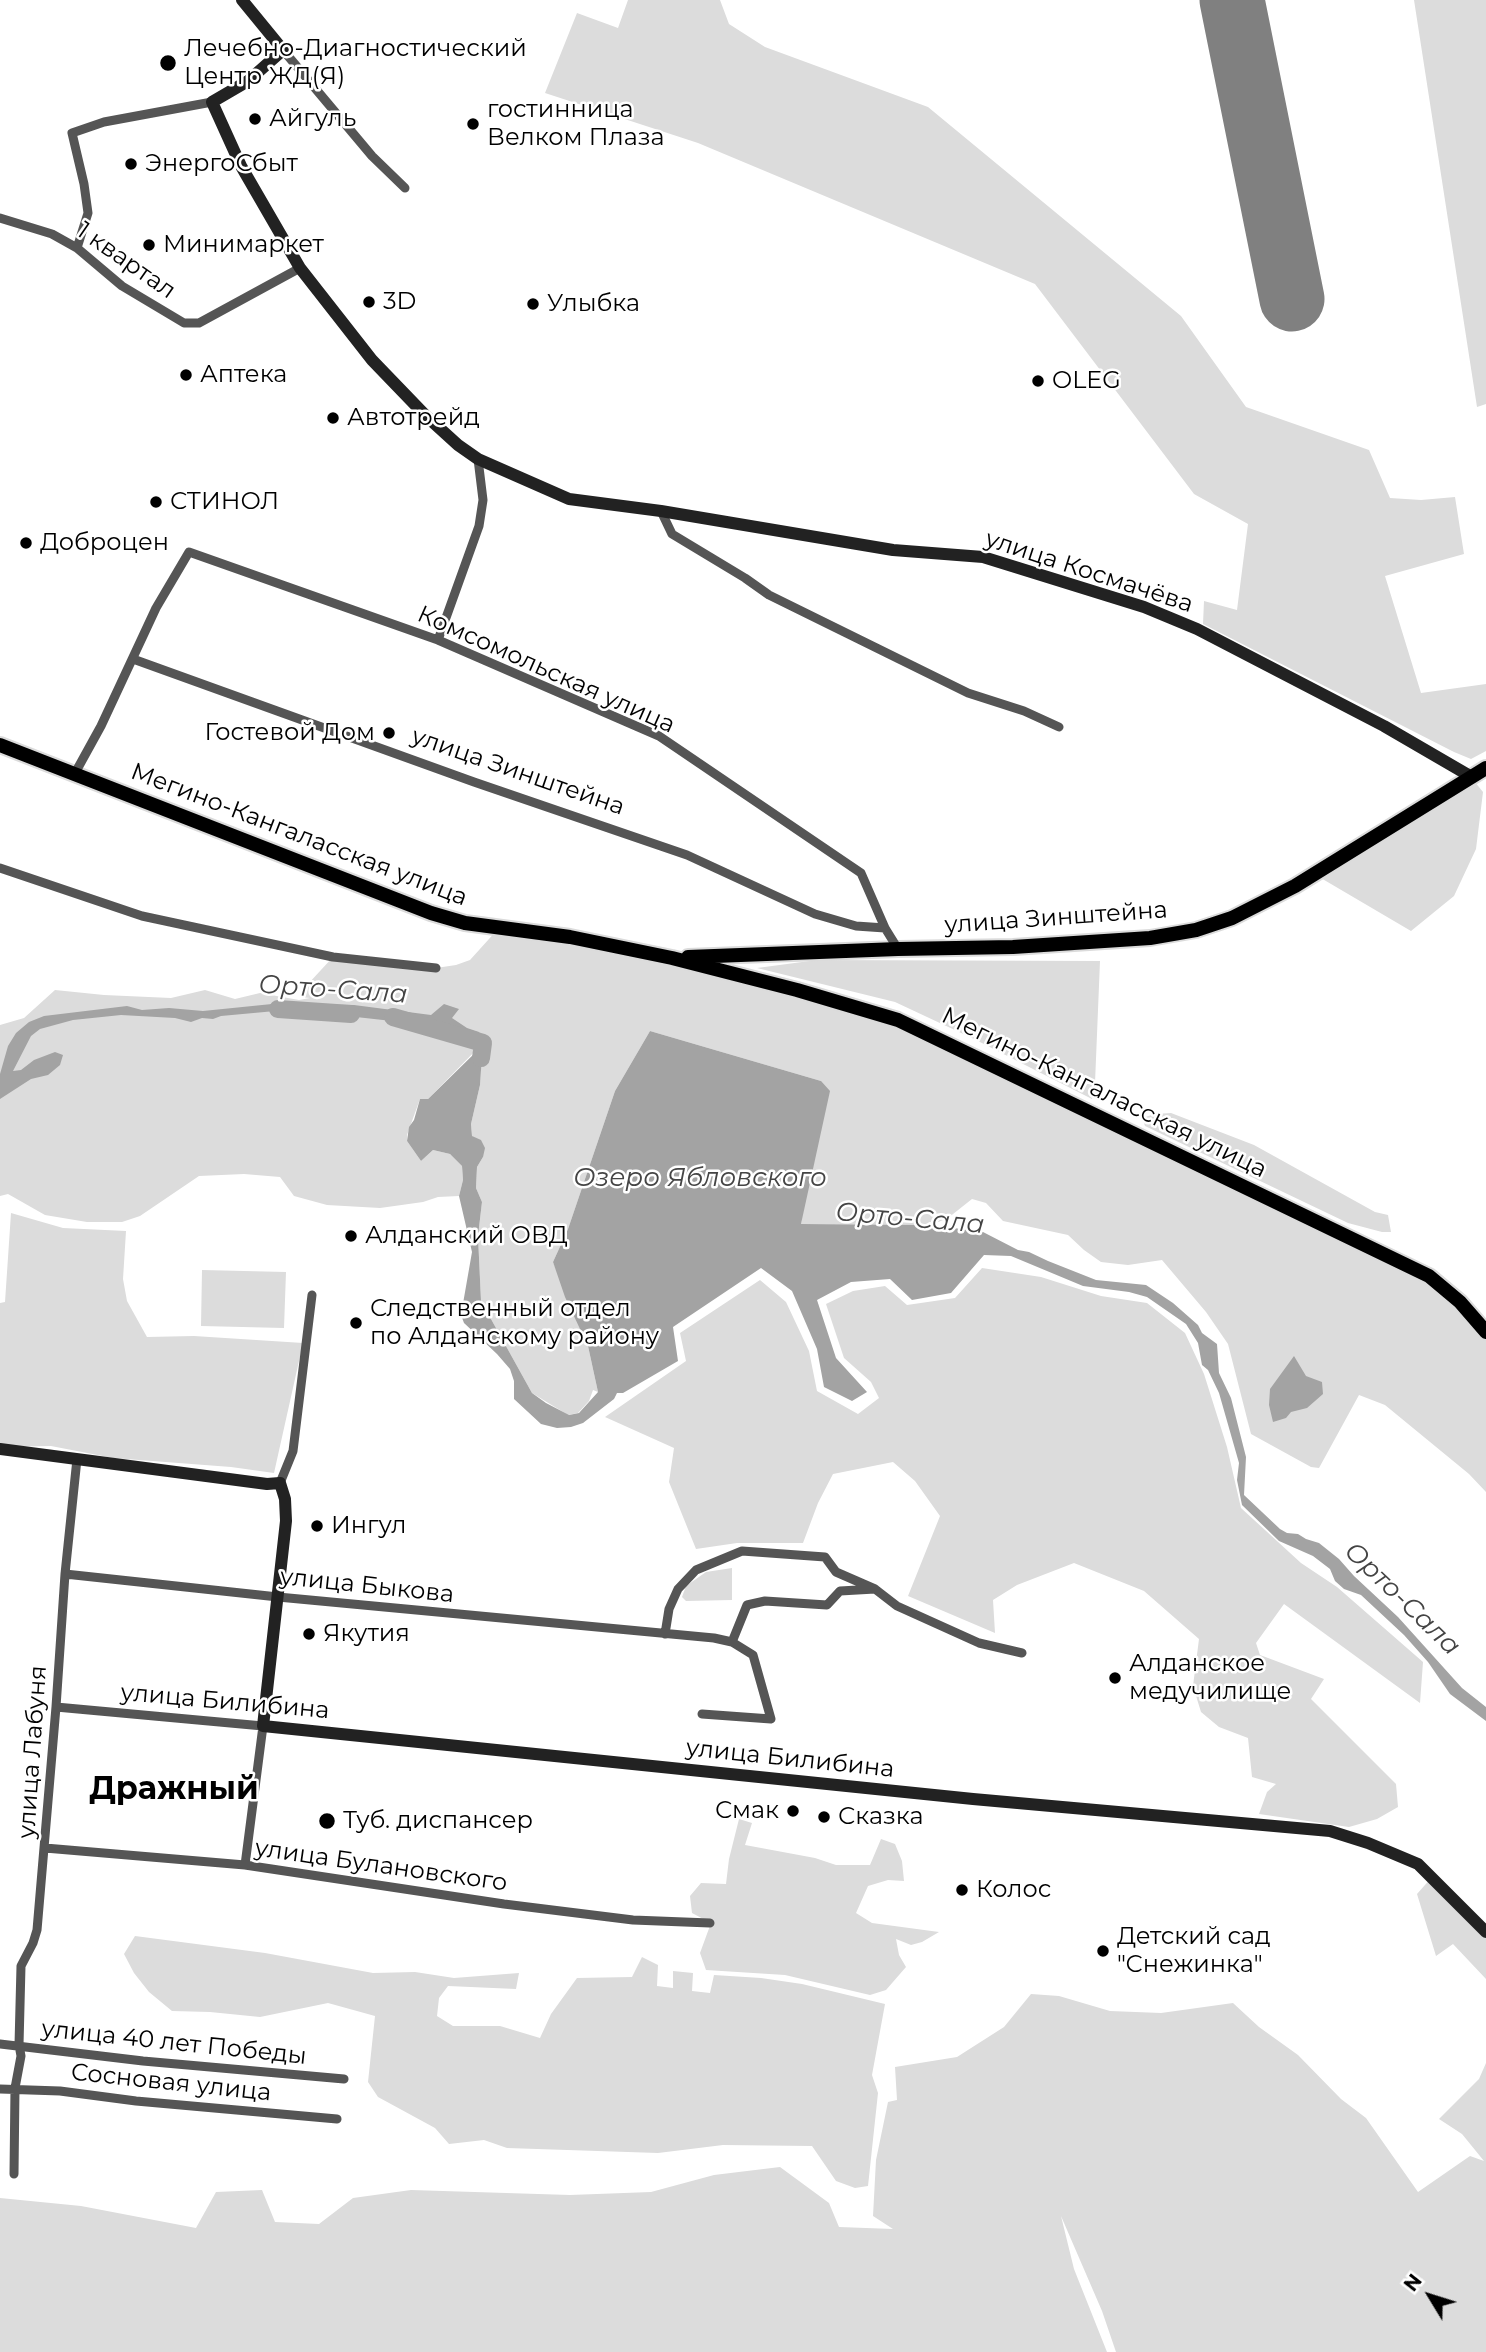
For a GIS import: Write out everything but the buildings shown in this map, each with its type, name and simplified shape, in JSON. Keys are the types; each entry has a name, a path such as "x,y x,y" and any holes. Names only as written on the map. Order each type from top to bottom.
{"main road":[{"name":"Мегино-Кангаласская улица","path":"0,745 431,913 465,923 570,937 672,958 797,990 898,1020 1429,1276 1460,1302 1486,1332"},
{"name":"улица Зинштейна","path":"898,949 1013,947 1150,937 1195,930 1232,918 1296,886 1486,768"},
{"name":"Мегино-Кангаласская улица","path":"672,958 898,949"}],"street":[{"path":"242,0 372,156 405,188"},
{"path":"77,248 88,213 72,132 104,122 212,102 247,81 283,50"},
{"name":"улица Космачёва","path":"212,102 241,166 300,268 372,360 425,415 478,459 569,499 893,550 983,557 1144,607 1197,629 1384,726 1470,776"},
{"name":"1 квартал","path":"0,218 52,234 77,248 122,286 184,323 199,323 300,268"},
{"path":"438,640 479,526 483,500 478,459"},
{"path":"661,512 672,534 769,595 968,693 1024,711 1059,727"},
{"name":"Комсомольская улица","path":"134,659 156,608 189,552 438,640 659,736 861,873 898,949"},
{"path":"74,775 134,659"},
{"name":"улица Зинштейна","path":"134,659 474,782 687,855 815,914 856,926 886,928"},
{"path":"0,868 142,916 334,957 436,968"},
{"path":"245,1865 286,1521 285,1499 280,1483 293,1451 312,1295"},
{"path":"0,1449 267,1484 280,1483"},
{"name":"улица Лабуня","path":"14,2174 15,2088 21,2056 20,1966 37,1930 65,1574 77,1459"},
{"path":"665,1634 669,1609 678,1589 696,1570 741,1551 825,1557 836,1572 875,1589 897,1606 979,1643 1022,1653"},
{"name":"улица Быкова","path":"65,1574 732,1642"},
{"path":"702,1714 771,1720 753,1654 732,1642 747,1605 765,1601 827,1605 840,1591 875,1589"},
{"name":"улица Билибина","path":"56,1707 973,1799 1330,1831 1368,1843 1418,1864 1486,1931"},
{"name":"улица Булановского","path":"45,1848 245,1865 504,1904 633,1920 710,1923"},
{"name":"улица 40 лет Победы","path":"0,2043 157,2062 344,2079"},
{"name":"Сосновая улица","path":"0,2089 15,2088 337,2119"}],"shaded area":[{"path":"628,0 720,0 729,24 765,47 928,107 1181,316 1246,407 1369,450 1390,498 1421,500 1455,497 1464,554 1385,576 1421,693 1486,684 1486,751 1471,759 1454,752 1203,624 1204,601 1237,610 1248,524 1194,494 1035,284 698,143 545,93 577,13 618,28"},
{"path":"1414,0 1486,0 1486,404 1477,407"},
{"path":"1470,776 1483,792 1476,849 1454,896 1411,931 1314,874"},
{"path":"498,929 570,937 898,1020 1429,1276 1486,1332 1486,1492 1469,1474 1385,1405 1359,1395 1319,1468 1311,1467 1251,1434 1228,1344 1206,1312 1162,1260 1128,1265 1101,1262 1068,1235 1003,1221 986,1203 972,1199 948,1218 931,1225 801,1224 821,1081 650,1031 615,1091 568,1229 553,1262 588,1346 598,1392 593,1390 589,1401 578,1413 568,1415 532,1393 481,1301 478,1236 482,1202 476,1188 477,1167 483,1157 472,1136 471,1124 480,1085 482,1044 428,1099 420,1099 407,1135 407,1141 421,1161 433,1150 450,1154 462,1166 463,1180 459,1196 438,1197 423,1202 380,1208 327,1205 294,1196 280,1177 244,1174 199,1176 140,1216 122,1222 87,1222 45,1215 8,1194 0,1196 0,1025 24,1018 55,990 171,998 205,990 235,999 260,993 299,1000 310,998 300,997 308,984 333,957 436,968 456,965 470,960"},
{"path":"817,960 1100,961 1092,1099 895,1002 757,968"},
{"path":"1171,1113 1254,1145 1375,1212 1388,1215 1391,1232 1348,1223 1145,1126 1142,1118"},
{"path":"11,1213 63,1228 126,1231 123,1279 127,1301 147,1337 194,1336 303,1343 274,1473 113,1458 51,1446 0,1447 0,1303 5,1302"},
{"path":"982,1268 1041,1277 1101,1296 1147,1303 1185,1333 1204,1374 1227,1447 1241,1508 1301,1563 1337,1587 1423,1662 1420,1703 1284,1604 1256,1643 1260,1655 1324,1679 1311,1699 1396,1784 1398,1807 1377,1819 1349,1827 1259,1814 1267,1792 1276,1784 1252,1777 1248,1738 1219,1727 1201,1712 1193,1686 1199,1639 1144,1591 1074,1563 1017,1585 993,1600 995,1633 908,1596 940,1516 915,1481 893,1462 833,1474 818,1503 803,1543 737,1543 696,1549 669,1482 674,1448 605,1417 686,1361 680,1333 760,1280 786,1302 809,1351 817,1391 858,1414 879,1398 871,1382 844,1358 826,1304 853,1291 885,1286 907,1305 955,1298"},
{"path":"202,1270 286,1272 284,1328 201,1326"},
{"path":"732,1568 732,1600 686,1601 682,1597 686,1586 706,1572"},
{"path":"739,1819 752,1823 745,1845 815,1858 836,1865 870,1865 881,1839 895,1844 902,1861 904,1881 888,1880 868,1886 856,1913 872,1923 939,1932 911,1945 896,1939 899,1955 906,1967 886,1990 870,1995 785,1975 706,1970 700,1953 711,1923 692,1913 690,1896 701,1883 726,1884"},
{"path":"1432,1877 1486,1932 1486,1979 1453,1944 1436,1956 1417,1894"},
{"path":"135,1936 265,1953 373,1973 415,1972 454,1978 519,1973 516,1989 448,1986 439,1998 437,2016 453,2026 500,2026 540,2038 551,2014 577,1978 632,1977 642,1957 658,1965 657,1986 673,1988 673,1971 693,1973 692,1991 710,1993 714,1975 761,1978 802,1984 885,2004 872,2075 878,2093 868,2186 855,2188 836,2181 812,2146 723,2145 658,2153 507,2148 484,2140 449,2144 435,2128 378,2097 368,2082 375,2016 328,2003 260,2017 172,2011 149,1992 124,1954"},
{"path":"1031,1994 1059,1996 1110,2011 1161,2013 1233,2003 1259,2027 1298,2055 1341,2099 1366,2118 1418,2192 1470,2156 1484,2161 1462,2134 1439,2119 1479,2079 1486,2063 1486,2352 1116,2352 1102,2311 1061,2216 1074,2269 1107,2352 0,2352 0,2198 81,2206 196,2228 216,2192 262,2190 275,2222 319,2224 353,2198 411,2190 570,2195 651,2192 714,2175 780,2167 829,2203 839,2227 893,2229 873,2216 876,2160 888,2102 897,2100 895,2067 957,2057 1004,2027"}],"water":[{"name":"Озеро Ябловского","path":"272,1004 354,1005 431,1015 444,1004 459,1009 452,1018 479,1032 483,1040 480,1085 471,1124 472,1136 481,1140 485,1148 477,1167 476,1188 482,1202 478,1236 481,1301 532,1393 546,1403 569,1415 579,1413 598,1392 588,1346 565,1297 553,1262 568,1229 615,1091 650,1031 821,1081 830,1091 801,1224 931,1225 983,1232 1018,1250 1096,1280 1146,1285 1173,1303 1198,1325 1202,1333 1217,1344 1219,1373 1231,1398 1246,1457 1244,1495 1280,1529 1319,1543 1339,1559 1398,1617 1462,1688 1486,1707 1486,1721 1450,1694 1428,1662 1404,1635 1361,1595 1344,1589 1335,1581 1330,1569 1313,1556 1279,1541 1242,1505 1237,1480 1239,1463 1219,1393 1208,1370 1202,1365 1198,1343 1186,1324 1147,1297 1083,1286 1011,1256 984,1255 951,1293 912,1300 890,1279 851,1282 817,1300 836,1358 867,1392 852,1401 824,1387 817,1349 792,1291 761,1268 673,1327 678,1361 623,1393 617,1393 614,1399 583,1423 557,1428 541,1424 514,1399 514,1381 510,1369 464,1323 461,1315 472,1252 459,1196 463,1180 462,1166 450,1154 433,1150 421,1161 407,1141 409,1127 420,1099 428,1099 478,1050 474,1035 455,1027 426,1021 410,1023 338,1015 308,1008 202,1018 191,1022 175,1018 121,1015 73,1020 40,1029 31,1036 13,1071 21,1070 34,1060 55,1052 63,1055 60,1065 48,1075 31,1079 0,1099 0,1074 8,1046 16,1033 29,1022 44,1016 127,1006 142,1010 169,1008 203,1011"},
{"path":"1294,1356 1306,1376 1322,1382 1323,1394 1307,1408 1291,1412 1286,1418 1273,1422 1269,1405 1270,1389"}],"waterway":[{"name":"Орто-Сала","path":"278,1009 351,1014"},
{"name":"Орто-Сала","path":"393,1017 483,1043 481,1058"}],"runway":[{"path":"1232,0 1292,299"}],"place":[{"name":"Лечебно-Диагностический Центр ЖД(Я)","path":"168,63"},
{"name":"Айгуль","path":"255,119"},
{"name":"гостинница Велком Плаза","path":"473,124"},
{"name":"ЭнергоСбыт","path":"131,164"},
{"name":"Минимаркет","path":"149,245"},
{"name":"3D","path":"369,302"},
{"name":"Улыбка","path":"533,304"},
{"name":"Аптека","path":"186,375"},
{"name":"OLEG","path":"1038,381"},
{"name":"Автотрейд","path":"333,418"},
{"name":"СТИНОЛ","path":"156,502"},
{"name":"Доброцен","path":"26,543"},
{"name":"Гостевой Дом","path":"389,733"},
{"name":"Алданский ОВД","path":"351,1236"},
{"name":"Следственный отдел по Алданскому району","path":"356,1323"},
{"name":"Ингул","path":"317,1526"},
{"name":"Якутия","path":"309,1634"},
{"name":"Алданское медучилище","path":"1115,1678"},
{"name":"Смак","path":"793,1811"},
{"name":"Сказка","path":"824,1817"},
{"name":"Туб. диспансер","path":"327,1821"},
{"name":"Колос","path":"962,1890"},
{"name":"Детский сад \"Снежинка\"","path":"1103,1951"}],"district":[{"name":"Дражный","path":"174,1790"}]}
